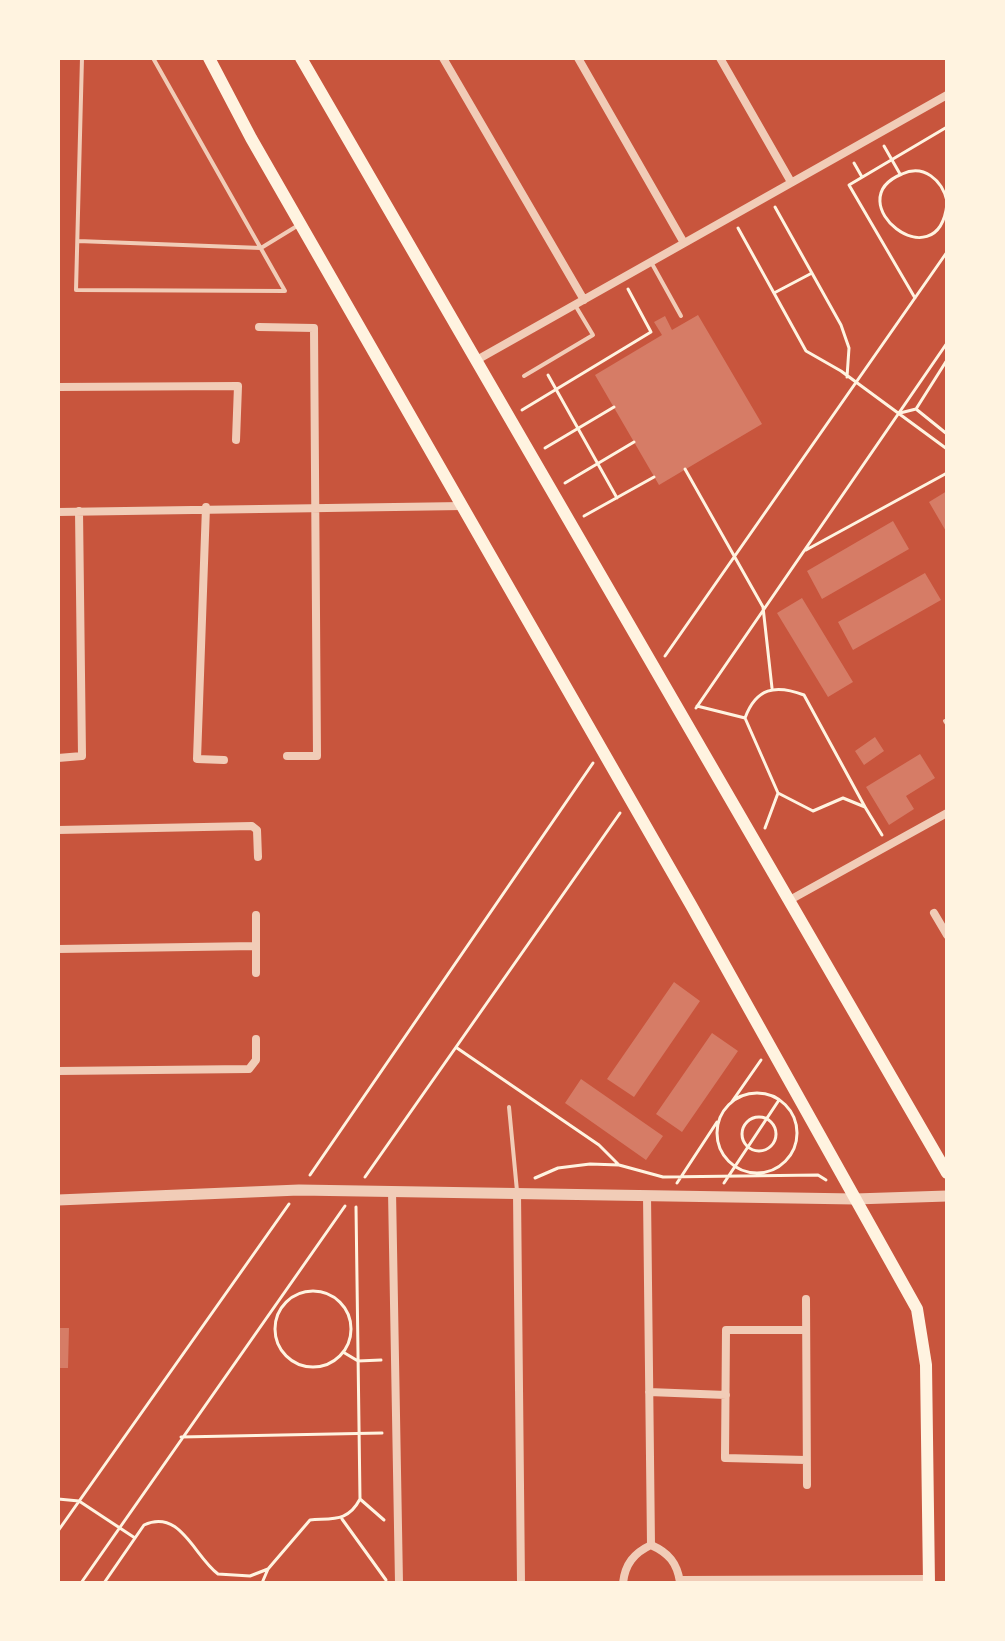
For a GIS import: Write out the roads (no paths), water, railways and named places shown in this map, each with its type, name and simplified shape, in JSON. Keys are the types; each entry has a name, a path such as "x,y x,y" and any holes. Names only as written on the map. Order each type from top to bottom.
{"main road":[{"path":"209,58 917,1309 926,1365 929,1581"},
{"path":"301,58 947,1173"}],"street":[{"path":"443,58 579,302"},
{"path":"578,58 684,243"},
{"path":"720,58 791,182"},
{"path":"475,361 947,95"},
{"path":"259,327 314,328 317,756 287,756"},
{"path":"58,387 238,386 236,440"},
{"path":"58,512 206,507 462,506"},
{"path":"206,507 197,759 224,760"},
{"path":"58,758 82,756 79,511"},
{"path":"788,901 947,813"},
{"path":"58,830 252,826 257,830 258,857"},
{"path":"934,913 947,935"},
{"path":"256,915 256,973"},
{"path":"58,949 256,946"},
{"path":"58,1071 249,1069 256,1060 256,1039"},
{"path":"58,1200 299,1190 855,1199 947,1196"},
{"path":"392,1191 399,1583"},
{"path":"517,1193 521,1583"},
{"path":"647,1195 651,1545"},
{"path":"806,1299 807,1485"},
{"path":"806,1330 726,1330 725,1458 806,1460"},
{"path":"649,1392 726,1395"},
{"path":"623,1583 629,1561 638,1551 651,1545 664,1551 675,1563 681,1582 929,1581"}],"lane":[{"path":"82,58 76,290 285,291 153,58"},
{"path":"78,241 261,248 301,225"},
{"path":"651,262 681,316"},
{"path":"524,376 593,335 579,302"},
{"path":"509,1107 517,1193"}]}
